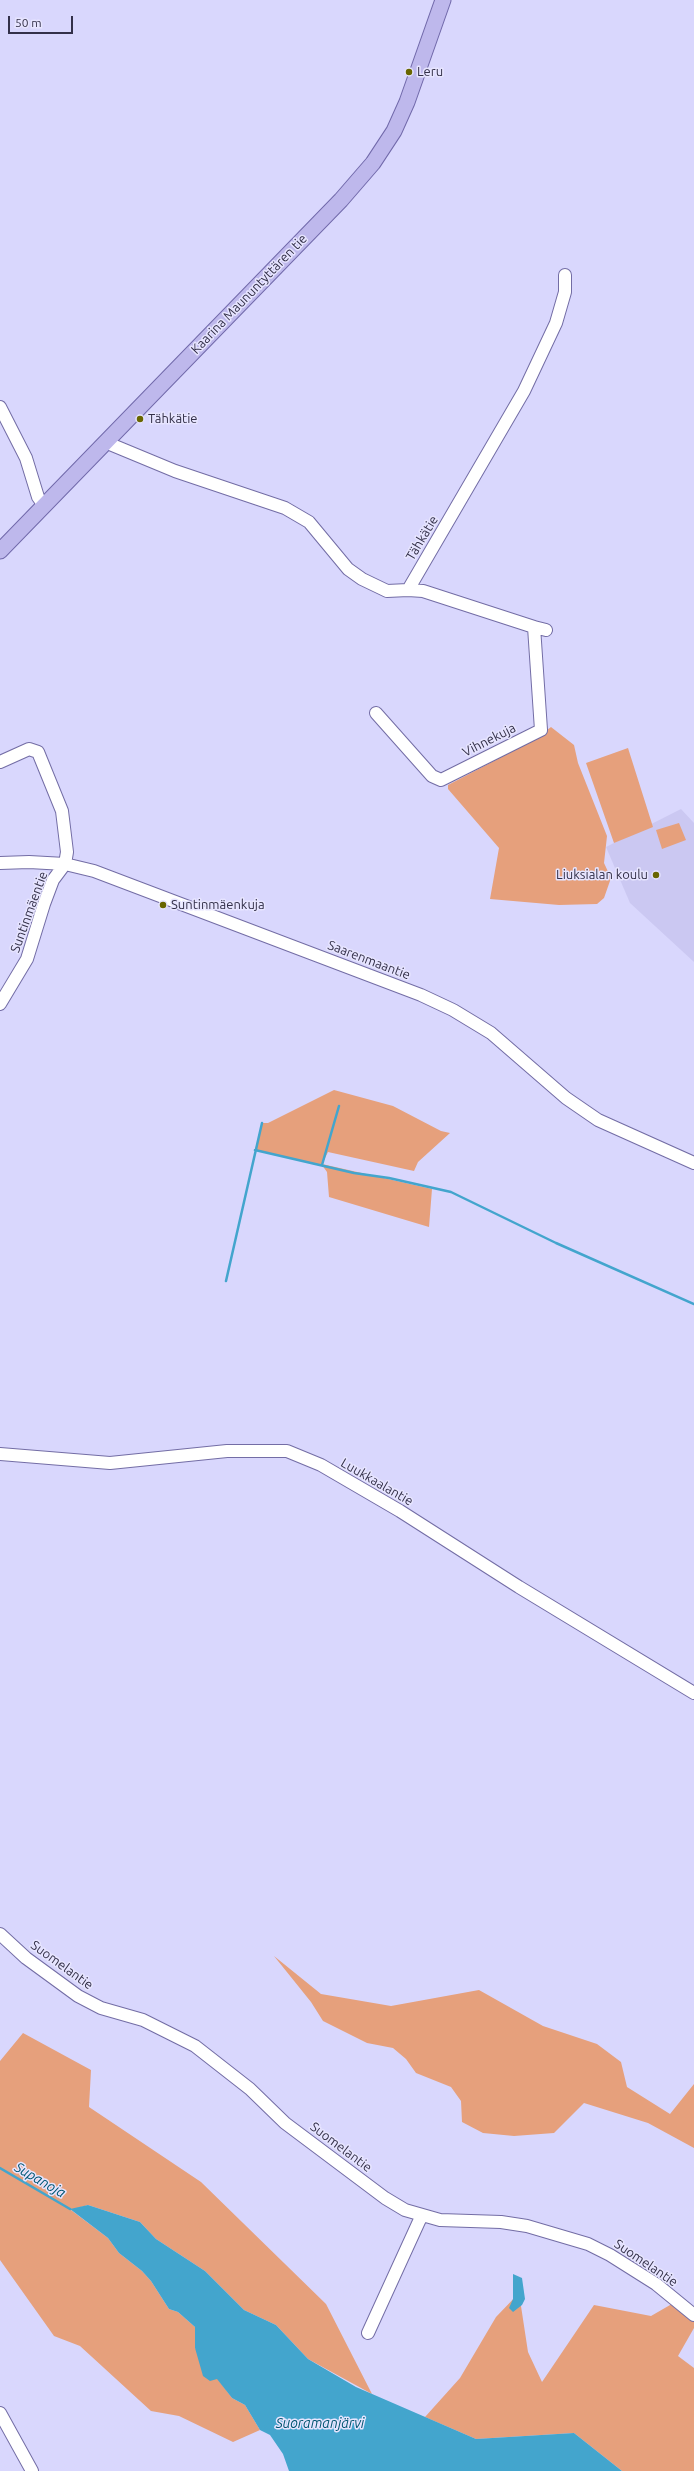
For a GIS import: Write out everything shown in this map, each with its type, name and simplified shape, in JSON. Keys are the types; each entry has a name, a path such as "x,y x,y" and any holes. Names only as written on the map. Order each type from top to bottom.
{"main road":[{"name":"Kaarina Maununtyttären tie","path":"0,551 43,504 341,200 373,163 394,130 407,102 443,0"}],"street":[{"name":"Tähkätie","path":"408,590 524,391 556,323 565,292 565,275"},
{"path":"0,407 26,458 38,497 43,504"},
{"path":"105,442 175,470 285,508 309,522 348,569 362,579 387,591 408,590"},
{"name":"Vihnekuja","path":"376,713 432,776 441,780 541,730 540,628 423,591 408,590"},
{"name":"Suntinmäentie","path":"0,762 29,749 38,752 62,811 67,852 64,864 53,880 27,959 0,1004"},
{"name":"Saarenmaantie","path":"0,863 64,864 106,875 421,995 459,1014 491,1034 566,1098 592,1116 628,1135 694,1163"},
{"name":"Luukkaalantie","path":"0,1454 110,1463 228,1451 287,1451 321,1465 400,1512 694,1694"},
{"name":"Suomelantie","path":"0,1934 26,1958 78,1996 101,2008 143,2020 195,2046 250,2089 285,2123 385,2198 421,2217 440,2220 501,2222 527,2226 588,2244 610,2255 656,2284 694,2315"},
{"path":"368,2333 421,2217"},
{"path":"0,2413 32,2471"}],"shaded area":[{"path":"551,727 574,745 578,763 607,836 604,863 611,878 604,898 597,904 559,905 490,899 499,848 448,789 448,785 534,740"},
{"path":"628,748 653,827 614,843 586,763"},
{"name":"Liuksialan koulu","path":"681,809 694,823 694,962 630,903 606,847"},
{"path":"679,823 686,840 662,849 656,830"},
{"path":"334,1090 393,1106 441,1131 450,1133 418,1162 414,1171 328,1152 322,1164 432,1189 429,1227 329,1197 327,1172 322,1165 255,1150 262,1123 268,1123"},
{"path":"274,1956 321,1994 391,2006 479,1990 543,2026 597,2044 621,2062 627,2087 670,2114 694,2084 694,2148 648,2123 584,2103 554,2133 514,2136 483,2133 462,2122 461,2101 451,2087 416,2073 406,2059 393,2048 367,2043 323,2021 311,2002"},
{"path":"23,2033 91,2070 89,2107 201,2182 326,2304 372,2394 308,2359 276,2325 244,2310 205,2271 156,2239 140,2222 88,2205 71,2210 108,2238 119,2253 142,2271 151,2281 169,2309 178,2312 195,2327 195,2348 232,2398 245,2405 260,2430 233,2442 179,2416 151,2411 80,2346 54,2336 0,2260 0,2061"},
{"path":"519,2293 528,2352 542,2382 594,2305 651,2316 677,2301 694,2315 694,2328 678,2356 694,2368 694,2471 622,2471 574,2433 476,2439 425,2417 460,2378 496,2317"}],"water":[{"name":"Suoramanjärvi","path":"88,2205 140,2222 156,2239 205,2271 244,2310 276,2325 308,2359 356,2387 476,2439 574,2433 622,2471 289,2471 283,2454 270,2435 260,2430 245,2405 232,2398 217,2379 210,2381 203,2376 195,2348 195,2327 178,2312 169,2309 151,2281 142,2271 119,2253 108,2238 70,2209"},
{"path":"513,2274 522,2278 525,2299 522,2305 513,2312 509,2308 513,2299"}],"waterway":[{"path":"322,1165 339,1106"},
{"path":"226,1281 262,1123"},
{"path":"255,1150 354,1173 389,1178 451,1192 556,1243 694,1304"},
{"name":"Supanoja","path":"0,2168 70,2209"}],"place":[{"name":"Leru","path":"409,72"},
{"name":"Tähkätie","path":"140,419"},
{"name":"Liuksialan koulu","path":"656,875"},
{"name":"Suntinmäenkuja","path":"163,905"}]}
